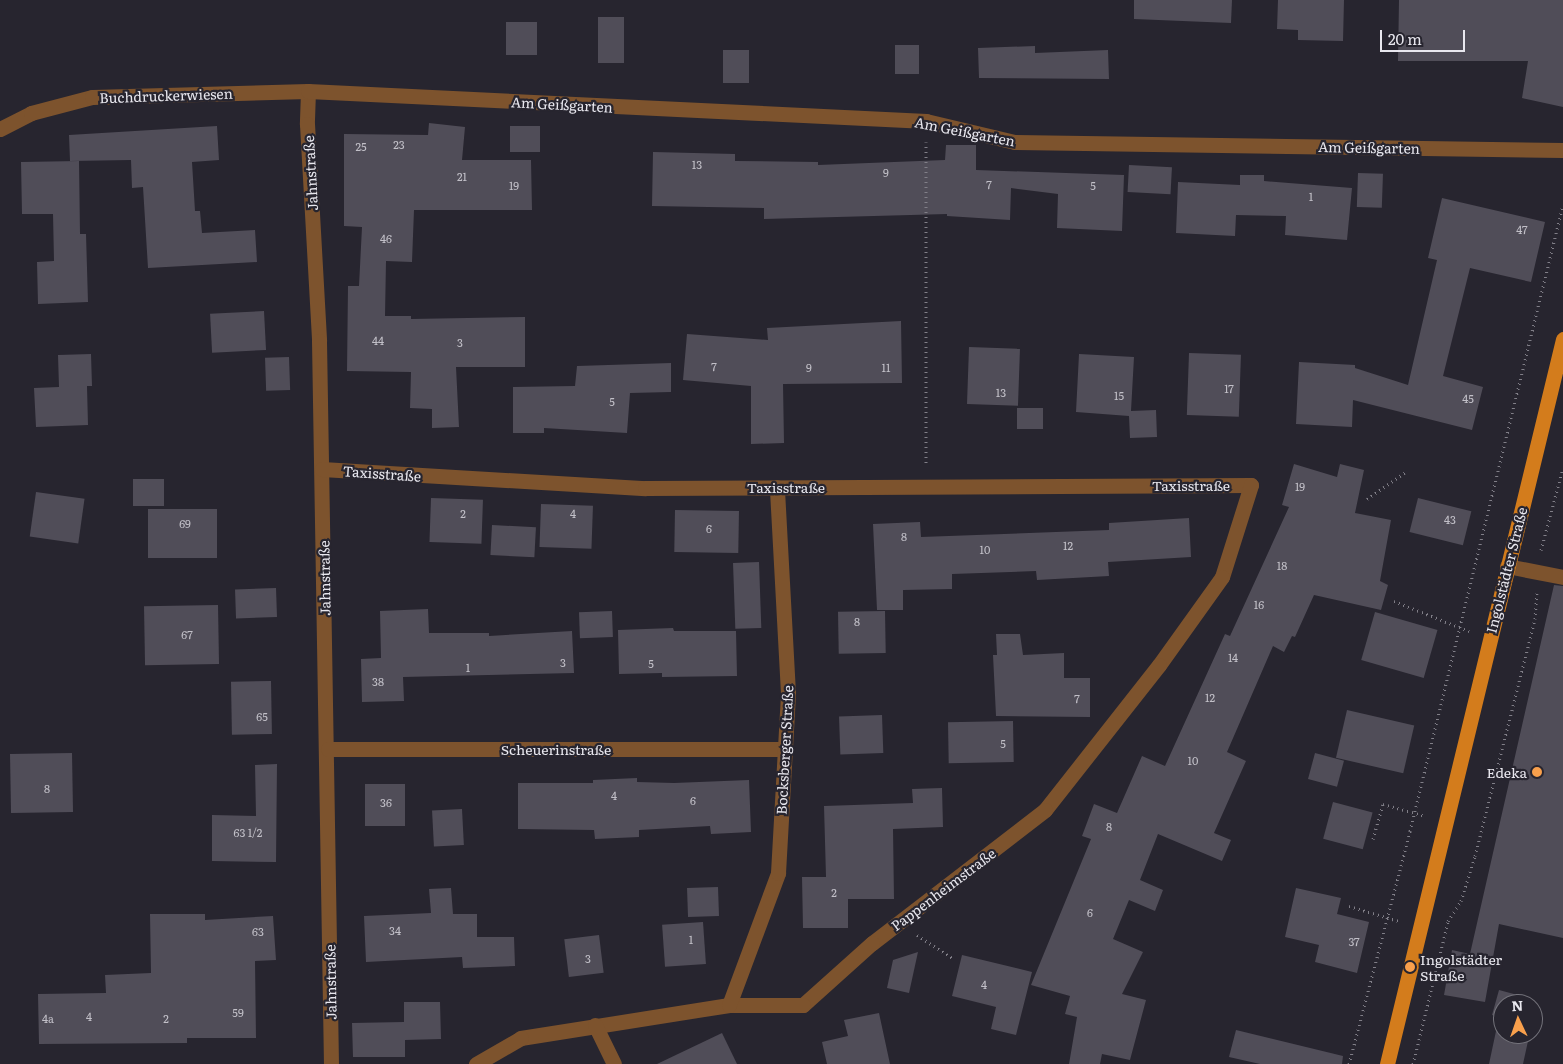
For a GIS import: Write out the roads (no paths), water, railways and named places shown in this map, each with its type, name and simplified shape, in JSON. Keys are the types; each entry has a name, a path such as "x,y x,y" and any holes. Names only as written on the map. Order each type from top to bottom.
{"main road":[{"name":"Ingolstädter Straße","path":"1387,1064 1418,926 1563,339"}],"street":[{"name":"Am Geißgarten","path":"308,92 926,122 1016,142 1563,150"},
{"name":"Buchdruckerwiesen","path":"0,128 31,113 92,97 308,92"},
{"name":"Jahnstraße","path":"308,92 322,469 328,749 331,1064"},
{"name":"Taxisstraße","path":"322,469 645,488 1251,485"},
{"name":"Pappenheimstraße","path":"476,1064 521,1038 595,1024 730,1005 803,1005 898,923 1046,810 1160,665 1222,577 1251,485"},
{"name":"Bocksberger Straße","path":"730,1005 778,873 788,693 777,487"},
{"path":"1507,566 1563,578"},
{"name":"Scheuerinstraße","path":"328,749 785,749"},
{"path":"595,1024 614,1064"}],"place":[{"name":"Edeka","path":"1537,772"},
{"name":"Ingolstädter Straße","path":"1410,967"}]}
